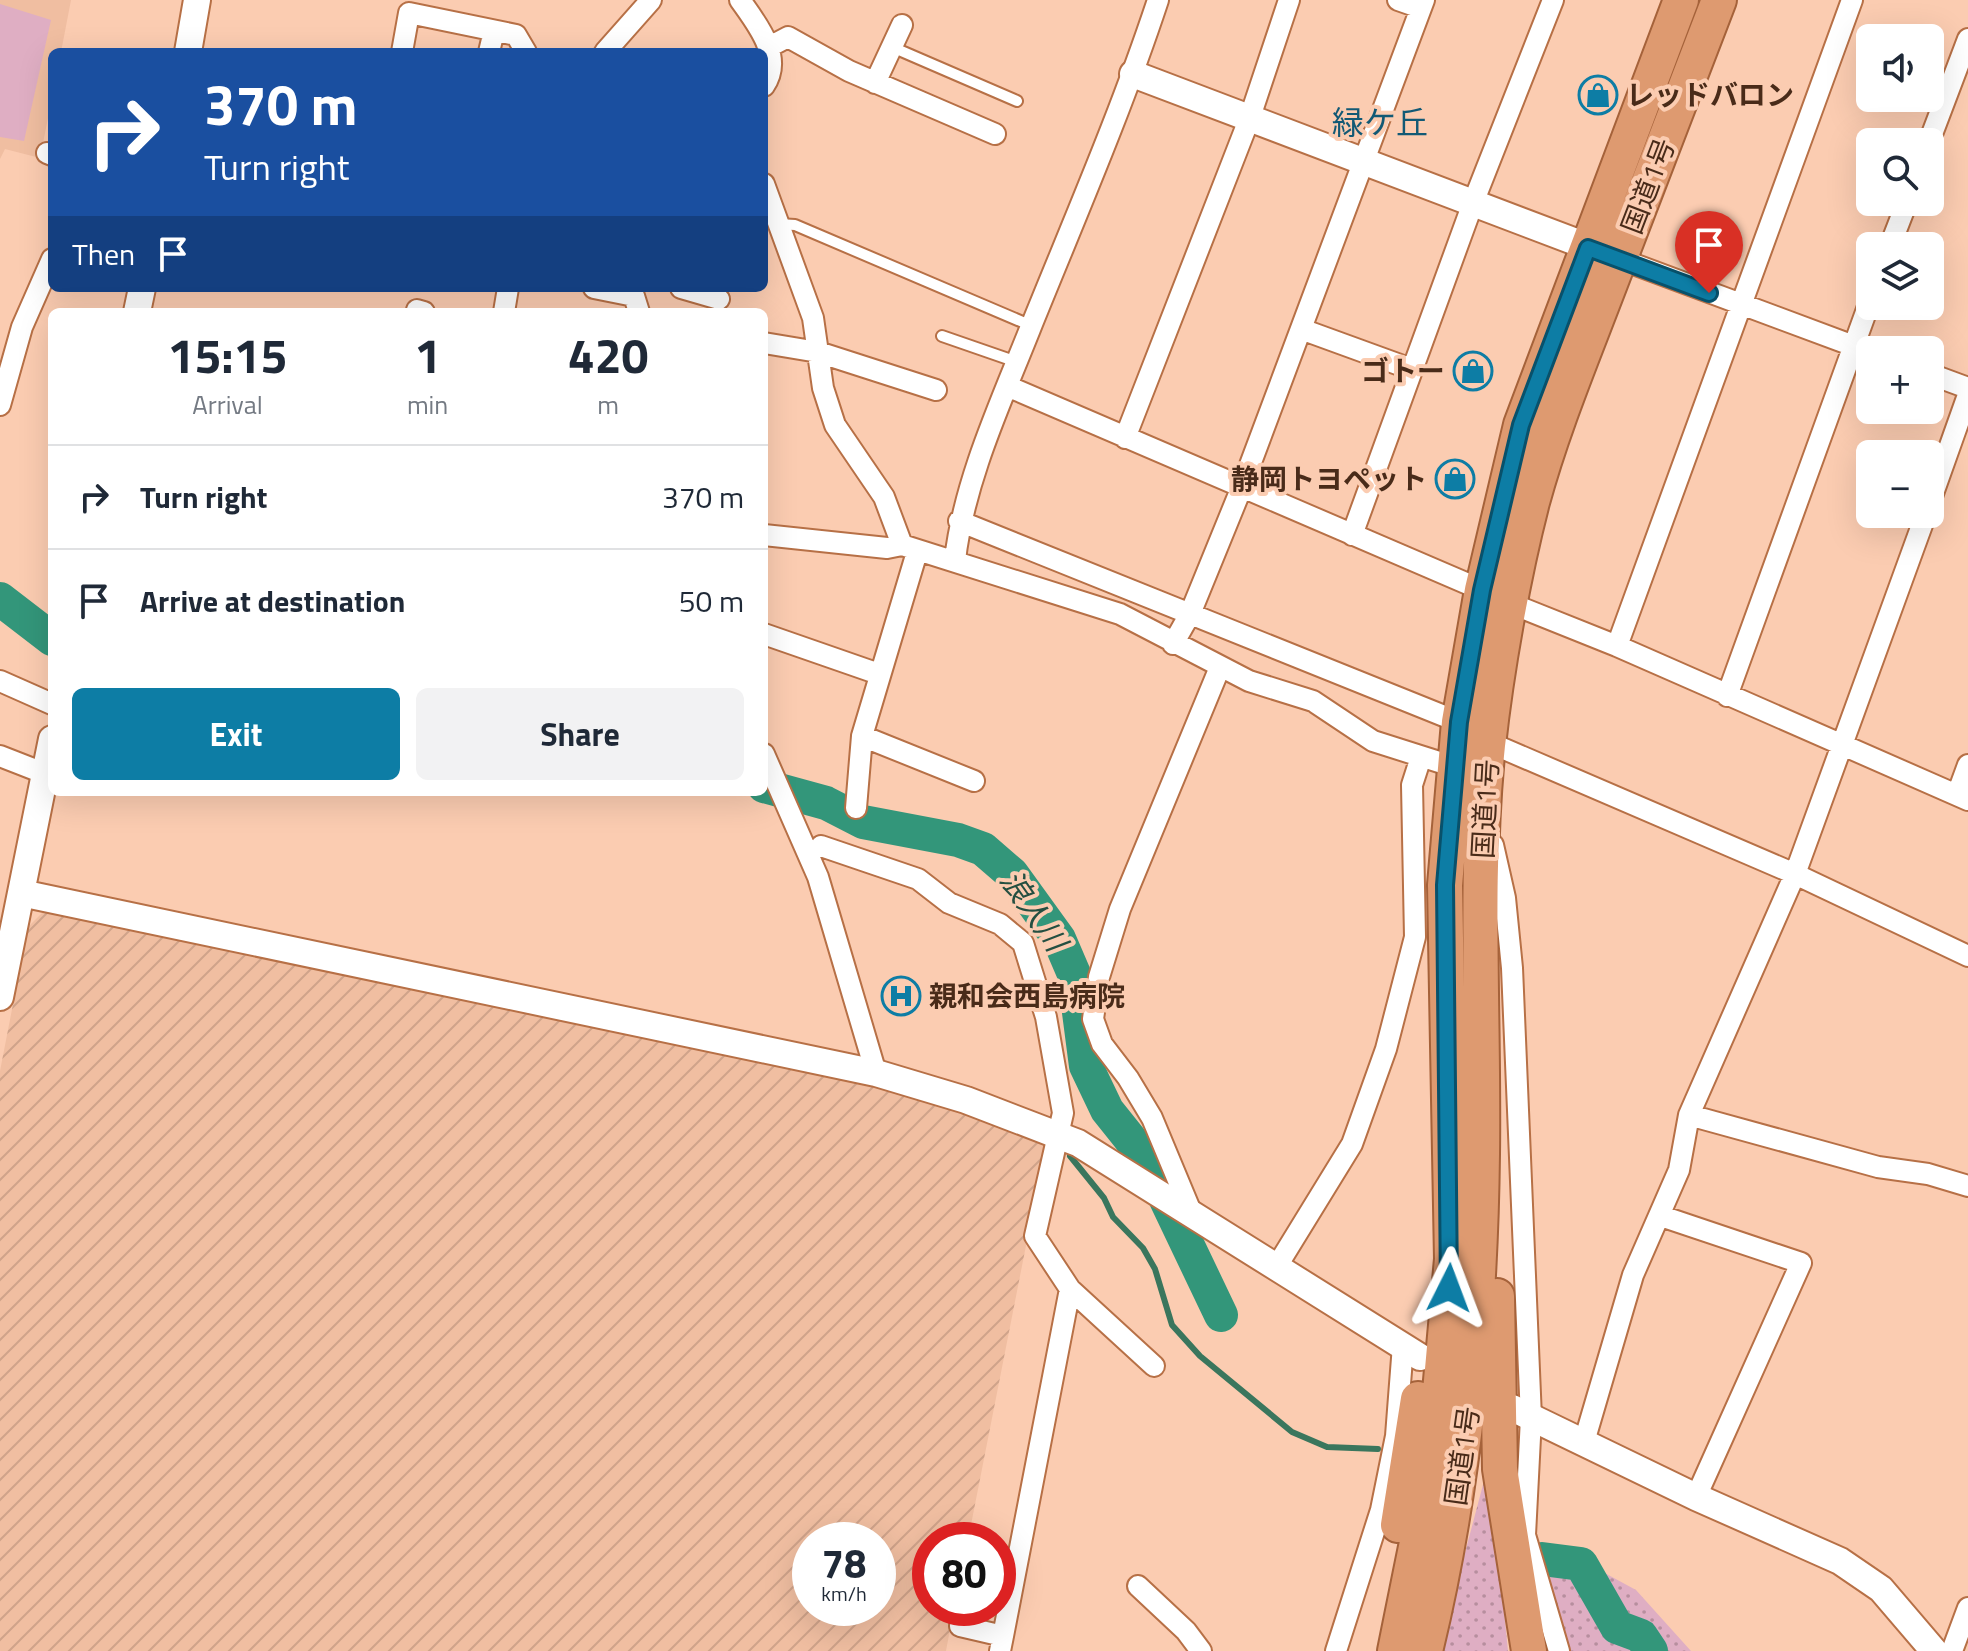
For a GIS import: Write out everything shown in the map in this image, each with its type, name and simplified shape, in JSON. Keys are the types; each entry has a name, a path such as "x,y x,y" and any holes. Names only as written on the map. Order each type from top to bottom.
{"highway":[{"name":"国道1号","path":"1425,1651 1456,1504 1469,1410 1477,1305 1482,1155 1483,802 1497,597 1521,425 1681,0"},
{"name":"国道1号","path":"1395,1651 1434,1458 1452,1259 1445,885 1458,768 1459,722 1497,597 1620,259 1719,0"},
{"path":"1482,1155 1495,1184 1500,1469 1529,1651"},
{"path":"1373,1651 1433,1310 1452,1259"}],"street":[{"path":"189,48 197,0"},
{"path":"609,48 651,0"},
{"path":"740,0 769,47 768,80"},
{"path":"955,560 959,521 1007,386 1133,74 1158,0"},
{"path":"1125,438 1250,117 1289,0"},
{"path":"1173,644 1190,614 1241,489 1422,4 1398,0"},
{"path":"1352,535 1473,203 1553,0"},
{"path":"1617,646 1852,0"},
{"path":"403,48 409,13 516,35 524,48"},
{"path":"875,83 902,25"},
{"path":"490,48 494,31"},
{"path":"769,47 788,37 875,83 995,134"},
{"path":"1934,128 1968,39"},
{"path":"1133,74 1856,347"},
{"path":"768,195 813,318 823,388 835,425 884,497 910,548 862,736 856,808"},
{"path":"0,403 22,327 48,268"},
{"path":"611,292 642,299"},
{"path":"695,292 719,299"},
{"path":"1301,329 1411,369"},
{"path":"768,344 818,352 936,390"},
{"path":"1727,696 1856,364"},
{"path":"1944,379 1968,388"},
{"path":"1007,386 1241,489 1617,646 1962,798 1968,765"},
{"path":"1944,463 1968,395"},
{"path":"959,521 1459,722"},
{"path":"1584,1442 1633,1275 1679,1170 1689,1115 1795,874 1921,528"},
{"path":"768,535 910,548 1120,614 1249,681 1313,701 1373,741 1458,768"},
{"path":"768,635 879,674"},
{"path":"1186,1210 1152,1118 1102,1044 1093,1019 1099,977 1120,909 1220,667"},
{"path":"0,681 48,702"},
{"path":"862,736 974,781"},
{"path":"1488,742 1795,874 1968,956"},
{"path":"0,756 46,774"},
{"path":"1277,1266 1352,1144 1386,1049 1415,937 1412,785 1421,757"},
{"path":"0,997 48,762"},
{"path":"768,763 818,877 876,1073"},
{"path":"1483,802 1505,898 1512,968 1525,1535 1559,1651"},
{"path":"821,846 918,879 949,903 1000,924 1023,943 1046,1017 1063,1113 1035,1236 1070,1289 1154,1366"},
{"path":"21,893 876,1073 966,1100 1078,1143 1411,1351 1381,1510 1336,1651"},
{"path":"1689,1115 1878,1167 1928,1174 1968,1186"},
{"path":"1661,1216 1801,1263 1696,1497"},
{"path":"960,1626 1001,1643 1070,1289"},
{"path":"1522,1413 1696,1497 1840,1561 1881,1589 1934,1651"},
{"path":"1138,1586 1186,1631 1201,1651"},
{"path":"1952,1651 1968,1608"}],"lane":[{"path":"892,47 1017,101"},
{"path":"778,224 795,225 1032,326"},
{"path":"942,336 1017,362"}],"shaded area":[{"path":"0,0 71,0 62,48 48,48 48,118 40,158 5,149 0,159"},
{"path":"0,4 51,20 24,141 0,137"},
{"path":"46,909 871,1080 1047,1139 972,1522 912,1522 912,1626 951,1626 946,1651 0,1651 0,1071 28,927"},
{"path":"1489,1462 1508,1651 1439,1651"},
{"path":"1590,1565 1636,1590 1691,1651 1564,1651 1545,1569"}],"waterway":[{"name":"浪人川","path":"0,599 48,636"},
{"name":"浪人川","path":"768,787 826,803 863,822 958,840 983,849 1012,874 1059,939 1074,974 1086,1066 1107,1110 1147,1160 1221,1315"},
{"path":"1070,1156 1104,1198 1113,1217 1143,1248 1155,1269 1172,1325 1200,1356 1292,1432 1327,1447 1378,1449"},
{"name":"浪人川","path":"1542,1559 1581,1564 1617,1627 1641,1636 1651,1651"}],"place":[{"name":"レッドバロン","path":"1598,95"},
{"name":"ゴトー","path":"1473,371"},
{"name":"静岡トヨペット","path":"1455,479"},
{"name":"親和会西島病院","path":"901,996"}],"district":[{"name":"緑ケ丘","path":"1380,123"}],"route":[{"path":"1449,1288 1452,1259 1445,885 1458,768 1459,722 1482,590 1521,425 1588,248 1709,293"}]}
